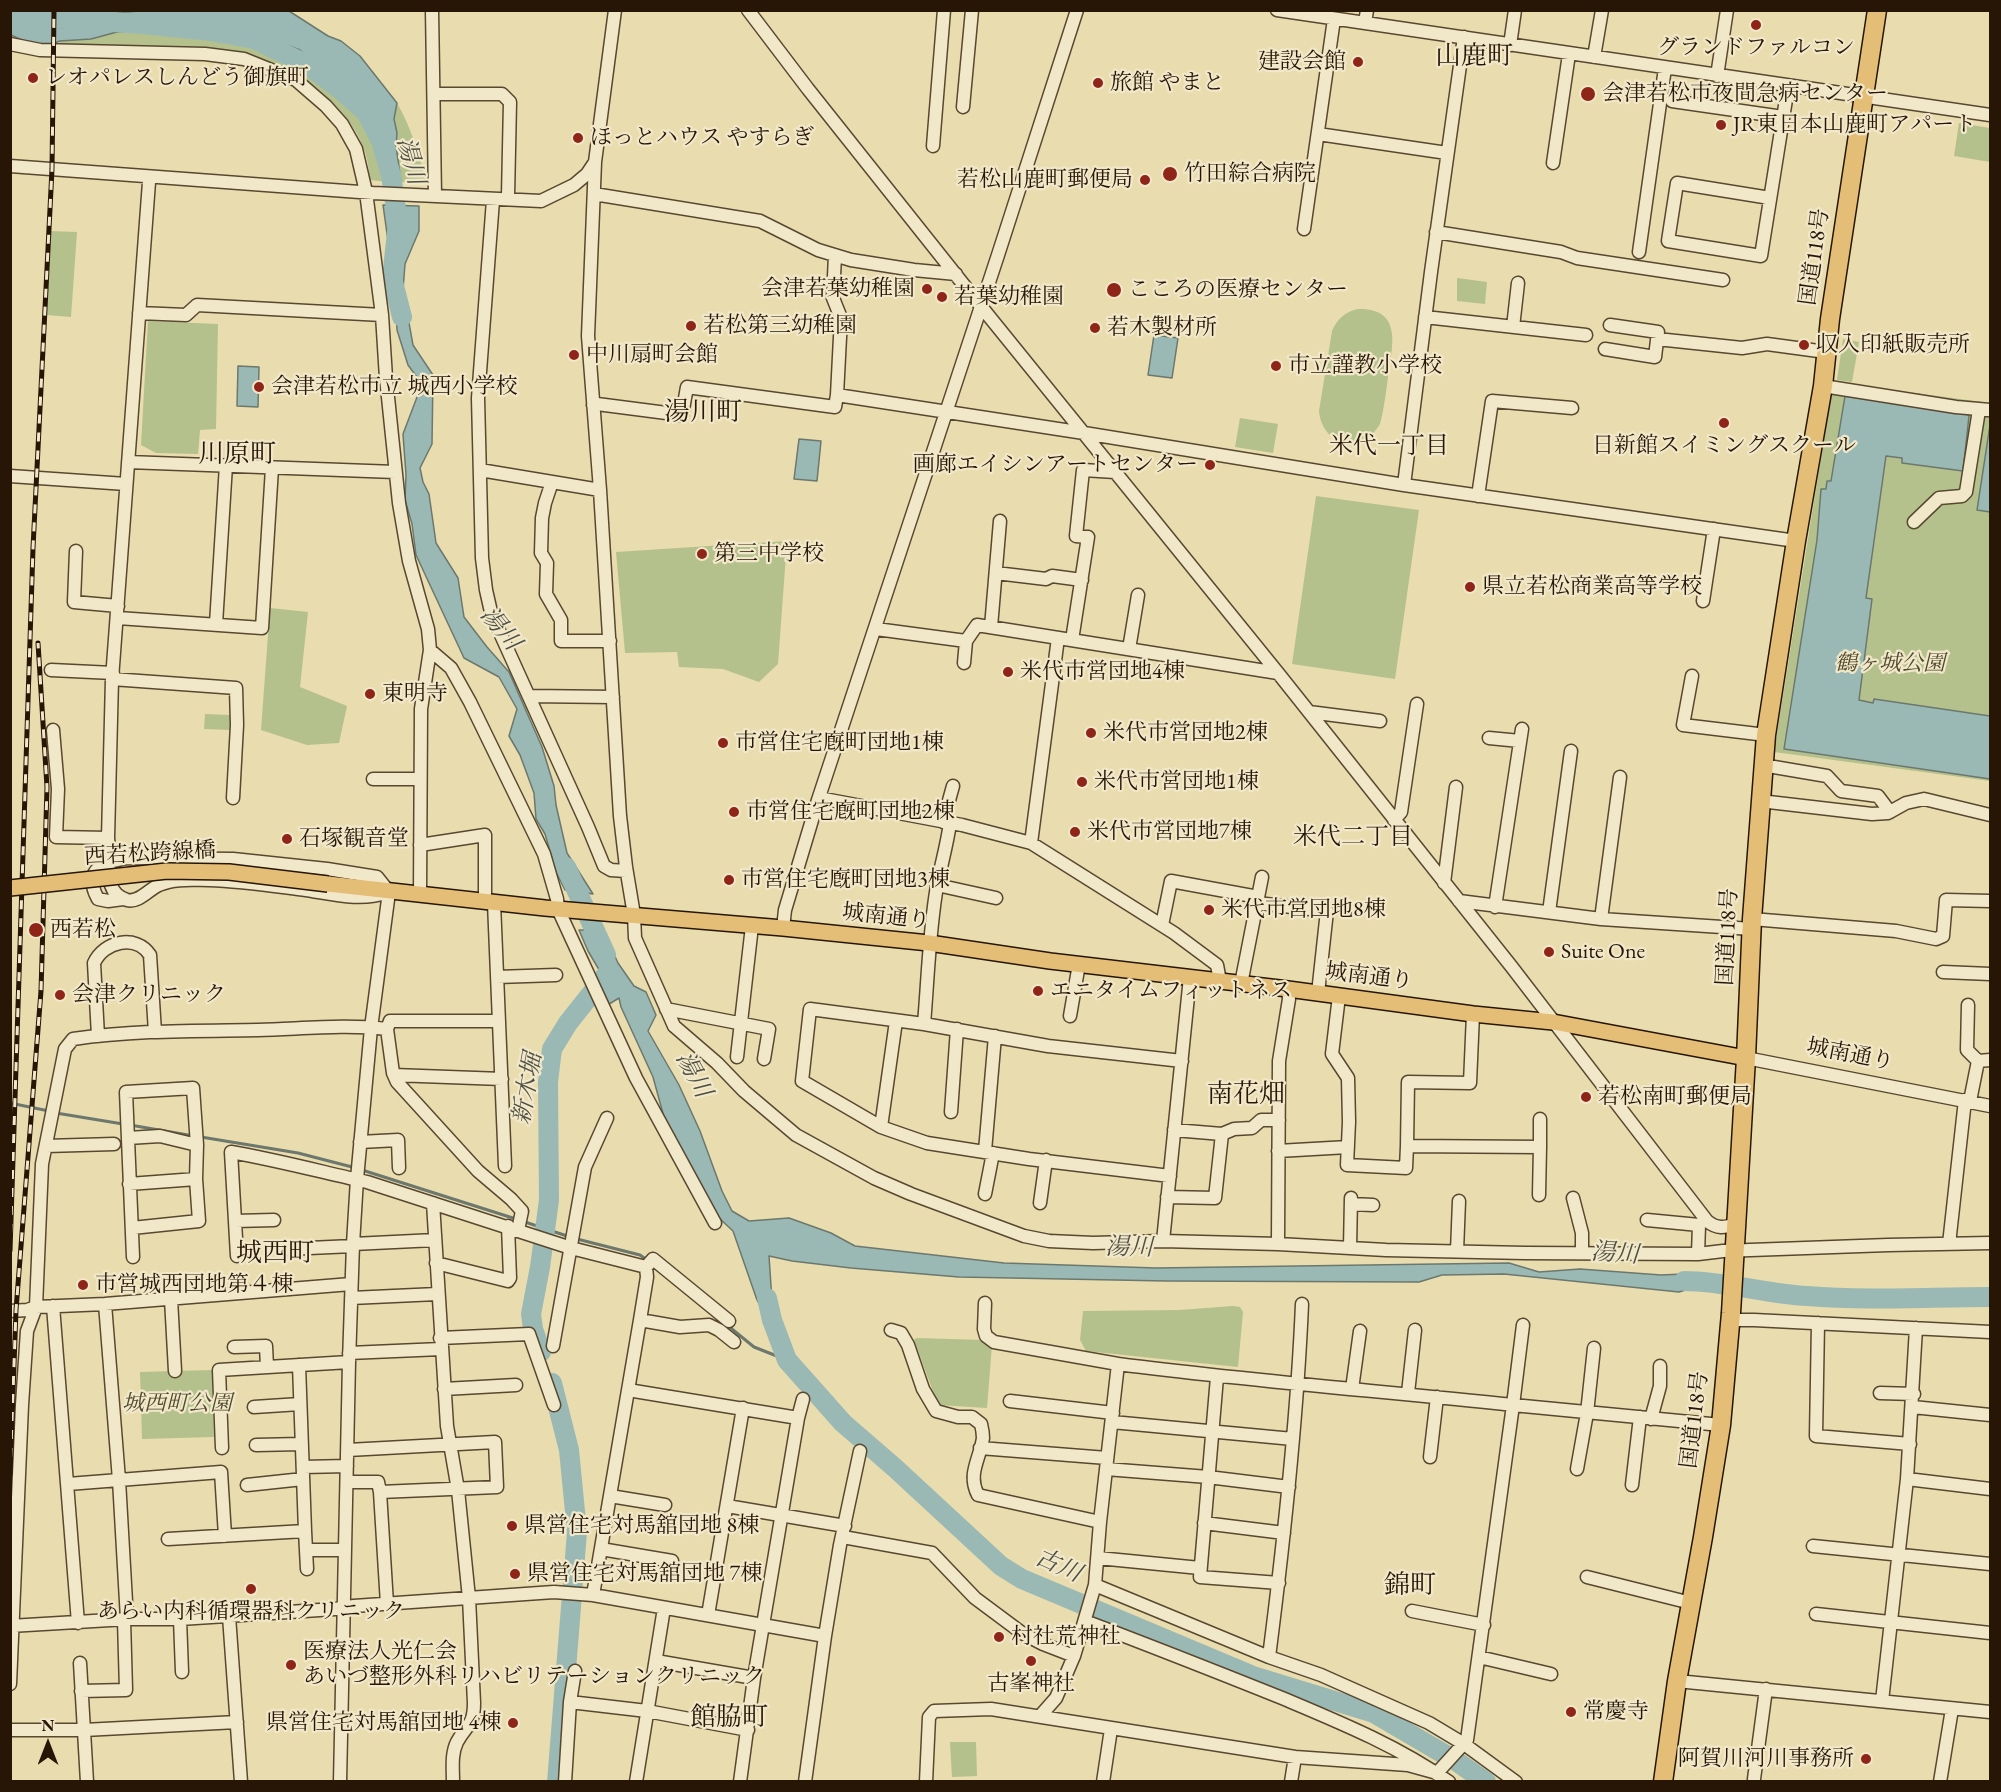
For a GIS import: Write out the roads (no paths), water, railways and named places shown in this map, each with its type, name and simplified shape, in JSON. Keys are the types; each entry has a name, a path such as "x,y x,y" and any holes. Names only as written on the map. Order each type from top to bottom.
{"highway":[{"name":"国道118号","path":"1663,1782 1677,1681 1721,1425 1731,1317 1752,924 1766,735 1822,386 1877,10"}],"main road":[{"name":"西若松跨線橋","path":"10,888 167,871 229,873 389,892"},
{"path":"389,892 558,909"},
{"name":"城南通り","path":"558,909 783,928 929,944 1473,1014 1552,1022 1746,1058"}],"street":[{"path":"432,10 433,196"},
{"path":"615,10 595,162 587,323 600,490 620,816 626,871 635,938 674,1026 717,1063 744,1091 796,1135 874,1178 1024,1236 1049,1241 1093,1243 1163,1241 1456,1251 1698,1254 1990,1243"},
{"path":"748,10 808,89 1309,712 1552,1022 1702,1222 1698,1254"},
{"path":"933,146 944,10"},
{"path":"963,107 972,10"},
{"path":"783,928 785,910 819,798 876,630 1077,10"},
{"path":"1277,10 1334,19 1366,17 1464,38 1990,116"},
{"path":"1510,45 1515,10"},
{"path":"1594,57 1602,10"},
{"path":"1717,76 1727,10"},
{"path":"1304,229 1334,19"},
{"path":"1404,485 1436,232 1464,38"},
{"path":"10,44 40,50 222,55 244,59 296,80 326,106 342,124 356,149 369,192 395,472 404,537 428,629 430,650 421,709 420,895"},
{"path":"1552,163 1569,54"},
{"path":"1639,252 1665,68"},
{"path":"1770,198 1677,183 1668,241 1761,256 1788,87"},
{"path":"434,94 502,94 510,102 508,196"},
{"path":"1672,101 1783,117"},
{"path":"1318,134 1447,153"},
{"path":"10,166 369,192 541,201 574,185 587,174 595,162"},
{"path":"149,182 113,676 108,838 110,886 123,899 130,900 138,898 159,884 178,880 232,880 337,895 370,897 389,892"},
{"path":"574,185 594,197 760,221 818,250 870,264 956,274"},
{"path":"494,200 478,398 480,518 486,590 491,612 604,866 611,870 626,871"},
{"path":"1436,232 1562,252 1577,258 1723,280"},
{"path":"593,405 682,415 687,387 835,407 841,318 833,298 835,255"},
{"path":"1513,327 1518,283"},
{"path":"139,314 186,315 197,305 382,315"},
{"path":"1425,317 1586,335"},
{"path":"1605,349 1655,357 1658,332 1610,326"},
{"path":"1657,339 1742,348 1767,344 1826,352"},
{"path":"1822,386 1985,410 1966,492 1962,496 1939,498 1914,522"},
{"path":"837,395 1404,485 1796,541"},
{"path":"1478,496 1492,401 1572,408"},
{"path":"128,462 395,472"},
{"path":"216,624 226,465"},
{"path":"76,551 74,602 118,612 262,627 272,468"},
{"path":"480,470 600,490"},
{"path":"1072,640 1088,537 1076,536 1083,470 1115,472"},
{"path":"10,476 126,484"},
{"path":"552,482 544,510 541,553 547,563 546,594 561,620 561,640 610,641"},
{"path":"991,627 1000,521"},
{"path":"1703,602 1714,529"},
{"path":"996,573 1046,579 1052,576 1082,580"},
{"path":"1129,649 1138,595"},
{"path":"964,663 966,641 977,625 1278,673"},
{"path":"876,630 966,641"},
{"path":"1031,843 1058,638"},
{"path":"430,650 451,668 475,712 544,854 558,909 600,1004 636,1078 715,1223"},
{"path":"51,670 236,688 237,725 233,798"},
{"path":"1692,676 1683,725 1766,735"},
{"path":"529,696 613,697"},
{"path":"1394,820 1401,812 1418,704"},
{"path":"1309,712 1380,721"},
{"path":"53,730 58,789 56,837 108,838"},
{"path":"1489,738 1521,735 1495,907"},
{"path":"1549,912 1571,751"},
{"path":"1774,767 1827,776 1841,791 1878,796 1890,812"},
{"path":"1601,919 1620,777"},
{"path":"373,779 419,779"},
{"path":"924,1024 929,944 937,885 946,849 946,823 953,786"},
{"path":"1444,883 1456,787"},
{"path":"819,798 946,823 1031,843 1162,925 1216,963 1219,967 1220,981"},
{"path":"1760,801 1872,814 1890,812 1906,803 1924,799 1990,815"},
{"path":"420,845 485,835 497,977 505,1166"},
{"path":"109,861 127,858 254,861 377,877 389,892 371,1028 353,1245 340,1782"},
{"path":"1241,984 1262,878"},
{"path":"1162,925 1171,881 1257,900 1327,911 1318,993"},
{"path":"937,885 996,898"},
{"path":"1459,901 1601,919 1896,931 1936,939 1943,936 1946,900 1990,901"},
{"path":"737,1057 752,926"},
{"path":"98,1036 94,963 105,948 120,943 135,944 145,948 150,955 155,1032"},
{"path":"1070,1016 1079,964"},
{"path":"1943,972 1990,974"},
{"path":"497,977 556,975"},
{"path":"1163,1241 1190,977"},
{"path":"1278,1240 1279,1060 1289,999 1288,989"},
{"path":"1339,996 1332,1054 1348,1078 1347,1165 1406,1168 1408,1082 1470,1083 1473,1014"},
{"path":"1968,1005 1966,1050 1977,1061 1990,1060"},
{"path":"666,1009 769,1029 764,1059"},
{"path":"1170,1176 927,1143 881,1126 802,1081 810,1009 957,1029 1074,1050 1182,1060"},
{"path":"881,1126 896,1021"},
{"path":"436,1263 508,1281 516,1224 522,1211 478,1171 409,1097 394,1075 387,1029 390,1022 499,1022"},
{"path":"10,1684 27,1331 36,1307 42,1164 65,1049 73,1040 155,1032 387,1029"},
{"path":"951,1112 957,1029"},
{"path":"985,1194 995,1036"},
{"name":"城南通り","path":"1746,1058 1990,1106"},
{"path":"1949,1244 1968,1101 1977,1061"},
{"path":"394,1075 502,1078"},
{"path":"132,1228 200,1221 193,1088 126,1092 129,1184 132,1228 134,1257"},
{"path":"553,1346 585,1167 607,1118"},
{"path":"1539,1195 1540,1119"},
{"path":"1174,1131 1222,1134 1234,1129 1252,1128 1261,1120 1279,1120"},
{"path":"128,1128 160,1136 197,1139"},
{"path":"1167,1197 1215,1198 1222,1134"},
{"path":"360,1142 399,1140 399,1168"},
{"path":"46,1146 114,1144"},
{"path":"1407,1146 1540,1147"},
{"path":"1278,1151 1347,1147"},
{"path":"237,1256 231,1152 297,1164 345,1178 357,1179 433,1203 516,1224 571,1248 646,1267"},
{"path":"1040,1203 1046,1160"},
{"path":"129,1184 196,1179"},
{"path":"1573,1198 1582,1233 1582,1253"},
{"path":"1350,1248 1351,1201 1373,1205"},
{"path":"1456,1251 1459,1201"},
{"path":"433,1203 447,1426 458,1490 469,1598 474,1717 456,1743 453,1753 453,1782"},
{"path":"235,1221 274,1220"},
{"path":"1647,1220 1702,1222 1721,1228 1736,1224"},
{"path":"287,1250 435,1240"},
{"path":"593,1595 647,1278 646,1267 653,1259 729,1321"},
{"path":"10,1311 36,1307 105,1304 351,1284"},
{"path":"351,1298 437,1294"},
{"path":"171,1299 175,1371"},
{"path":"985,1303 984,1329 986,1336 994,1342 1118,1364 1217,1377 1408,1393 1721,1425"},
{"path":"81,1691 126,1690 119,1480 105,1304"},
{"path":"1269,1657 1289,1487 1302,1304"},
{"path":"53,1306 78,1623"},
{"path":"1731,1317 1990,1332"},
{"path":"640,1320 680,1327 709,1326 719,1330 734,1342"},
{"path":"1818,1323 1816,1436 1910,1444"},
{"path":"1437,1773 1467,1740 1523,1325"},
{"path":"1882,1701 1907,1479 1916,1328"},
{"path":"891,1330 901,1333 909,1345 923,1389 936,1411 958,1417 972,1417 981,1424 983,1437 973,1476 978,1495 1100,1522"},
{"path":"1408,1393 1415,1330"},
{"path":"1352,1389 1360,1331"},
{"path":"222,1448 219,1370 298,1365 529,1334 554,1405"},
{"path":"234,1347 266,1346 267,1367"},
{"path":"1577,1469 1587,1413 1594,1348"},
{"path":"1041,1715 1056,1698 1074,1656 1086,1622 1095,1585 1118,1364"},
{"path":"298,1365 308,1569"},
{"path":"1632,1485 1645,1418 1660,1386 1660,1366"},
{"path":"1217,1377 1200,1577 1279,1583"},
{"path":"444,1389 516,1385"},
{"path":"628,1390 798,1418"},
{"path":"1880,1393 1990,1415"},
{"path":"1430,1457 1437,1397"},
{"path":"740,1782 754,1678 803,1399"},
{"path":"1010,1401 1212,1431 1293,1439"},
{"path":"254,1407 300,1404"},
{"path":"708,1615 743,1408"},
{"path":"348,1450 495,1442 497,1487 380,1492"},
{"path":"256,1445 301,1444"},
{"path":"980,1448 1289,1487"},
{"path":"805,1782 825,1636 860,1451"},
{"path":"247,1485 347,1466"},
{"path":"68,1484 221,1472 225,1536"},
{"path":"1907,1479 1990,1489"},
{"path":"347,1482 378,1482 387,1604"},
{"path":"610,1496 665,1505"},
{"path":"727,1506 782,1516 932,1553 975,1598 1022,1634 1074,1656"},
{"path":"1204,1523 1284,1533"},
{"path":"168,1539 305,1531"},
{"path":"1813,1546 1990,1564"},
{"path":"601,1549 672,1561"},
{"path":"307,1550 344,1550"},
{"path":"1098,1558 1200,1568"},
{"path":"1587,1577 1691,1603"},
{"path":"1095,1585 1269,1657 1321,1675 1429,1723 1464,1744 1516,1782"},
{"path":"11,1626 229,1616 554,1592 593,1595 825,1636"},
{"path":"636,1782 664,1608"},
{"path":"1412,1611 1484,1625"},
{"path":"1816,1614 1990,1634"},
{"path":"229,1616 241,1782"},
{"path":"180,1619 182,1672"},
{"path":"1086,1622 1198,1664 1323,1715 1407,1754 1449,1782"},
{"path":"1479,1657 1551,1674"},
{"path":"656,1661 754,1678"},
{"path":"80,1663 87,1782"},
{"path":"566,1782 574,1671"},
{"path":"1677,1681 1990,1712"},
{"path":"1754,1779 1766,1689"},
{"path":"570,1702 647,1710 748,1730"},
{"path":"926,1782 929,1717 934,1711 991,1708 1295,1757 1408,1765 1437,1773"},
{"path":"1940,1782 1952,1708"},
{"path":"10,1730 84,1730 237,1722"},
{"path":"1103,1782 1111,1729"},
{"path":"1292,1782 1295,1757"}],"water":[{"path":"139,11 289,11 328,36 341,41 360,56 397,103 394,119 401,182 388,182 377,126 366,107 300,50 255,33 215,23 117,32 91,39 60,41 46,46 24,41 11,35 11,16 38,24 67,28 87,24 110,14"},
{"path":"383,205 419,206 419,231 405,264 403,290 413,345 433,375 432,444 420,468 429,494 436,543 458,578 464,617 509,672 542,747 554,786 567,853 593,894 565,890 556,872 545,834 536,819 534,793 520,755 509,736 517,709 499,677 464,658 416,555 412,524 405,500 403,434 422,384 408,365 397,330 395,291"},
{"path":"1154,335 1178,338 1172,378 1148,375"},
{"path":"238,366 259,367 258,407 237,406"},
{"path":"1845,396 1965,413 1969,416 1963,471 1902,463 1902,458 1886,456 1866,598 1872,599 1859,700 1873,703 1874,699 1990,716 1990,779 1784,749 1817,540 1821,489 1826,489 1827,481 1831,481"},
{"path":"1990,425 1990,512 1977,510"},
{"path":"799,439 821,441 817,481 794,479"},
{"path":"579,930 603,930 618,963 634,986 646,992 656,1015 648,1031 679,1085 732,1211 749,1221 789,1218 831,1233 855,1246 1004,1263 1156,1268 1509,1263 1539,1272 1580,1269 1661,1275 1684,1274 1702,1276 1711,1282 1679,1292 1504,1274 1442,1275 1419,1282 959,1277 851,1268 769,1256 774,1331 757,1300 733,1231 719,1218 665,1121 653,1077 619,998 606,1006 593,983 601,973"}],"waterway":[{"name":"湯川","path":"18,10 37,17 143,24 211,31 254,39 308,65 341,90 366,112 381,141 391,175 398,223 392,278 402,317"},
{"name":"湯川","path":"566,867 606,955"},
{"name":"新木堀","path":"541,1352 533,1329 531,1314 549,1200 548,1082 552,1049 568,1023 607,974"},
{"path":"10,1103 49,1111"},
{"path":"56,1113 123,1124"},
{"path":"130,1125 194,1136"},
{"path":"201,1137 298,1153 356,1168"},
{"path":"362,1170 516,1219"},
{"path":"522,1221 570,1237"},
{"path":"577,1239 640,1255 647,1260"},
{"name":"湯川","path":"1684,1281 1715,1283 1792,1295 1830,1297 1876,1299 1990,1297"},
{"name":"古川","path":"767,1298 772,1320 787,1360 843,1423 1001,1566 1022,1579 1253,1676 1374,1713 1456,1761 1486,1782"},
{"path":"727,1325 754,1347 787,1360"},
{"path":"552,1383 569,1450 577,1532 557,1782"}],"railway":[{"path":"10,1251 33,548 52,169 54,10"},
{"path":"10,1475 16,1310 41,991 47,787 38,643"}],"place":[{"name":"グランドファルコン","path":"1756,25"},
{"name":"建設会館","path":"1358,62"},
{"name":"レオパレスしんどう御旗町","path":"33,78"},
{"name":"旅館 やまと","path":"1098,83"},
{"name":"会津若松市夜間急病センター","path":"1588,94"},
{"name":"JR東日本山鹿町アパート","path":"1721,125"},
{"name":"ほっとハウス やすらぎ","path":"578,138"},
{"name":"竹田綜合病院","path":"1170,174"},
{"name":"若松山鹿町郵便局","path":"1145,180"},
{"name":"会津若葉幼稚園","path":"927,289"},
{"name":"こころの医療センター","path":"1114,290"},
{"name":"若葉幼稚園","path":"942,297"},
{"name":"若松第三幼稚園","path":"691,326"},
{"name":"若木製材所","path":"1095,328"},
{"name":"収入印紙販売所","path":"1804,345"},
{"name":"中川扇町会館","path":"574,355"},
{"name":"市立謹教小学校","path":"1276,366"},
{"name":"会津若松市立 城西小学校","path":"259,387"},
{"name":"日新館スイミングスクール","path":"1724,423"},
{"name":"画廊エイシンアートセンター","path":"1210,465"},
{"name":"第三中学校","path":"702,554"},
{"name":"県立若松商業高等学校","path":"1470,587"},
{"name":"米代市営団地4棟","path":"1008,672"},
{"name":"東明寺","path":"370,694"},
{"name":"米代市営団地2棟","path":"1091,733"},
{"name":"市営住宅廐町団地1棟","path":"723,743"},
{"name":"米代市営団地1棟","path":"1082,782"},
{"name":"市営住宅廐町団地2棟","path":"734,812"},
{"name":"米代市営団地7棟","path":"1075,832"},
{"name":"石塚観音堂","path":"287,839"},
{"name":"市営住宅廐町団地3棟","path":"729,880"},
{"name":"米代市営団地8棟","path":"1209,910"},
{"name":"西若松","path":"36,930"},
{"name":"Suite One","path":"1549,952"},
{"name":"エニタイムフィットネス","path":"1038,991"},
{"name":"会津クリニック","path":"60,995"},
{"name":"若松南町郵便局","path":"1586,1097"},
{"name":"市営城西団地第４棟","path":"83,1285"},
{"name":"県営住宅対馬舘団地 8棟","path":"512,1526"},
{"name":"県営住宅対馬舘団地 7棟","path":"515,1574"},
{"name":"あらい内科循環器科クリニック","path":"251,1589"},
{"name":"村社荒神社","path":"999,1637"},
{"name":"古峯神社","path":"1031,1661"},
{"name":"医療法人光仁会 あいづ整形外科リハビリテーションクリニック","path":"291,1665"},
{"name":"常慶寺","path":"1571,1712"},
{"name":"県営住宅対馬舘団地 4棟","path":"513,1723"},
{"name":"阿賀川河川事務所","path":"1866,1759"}],"district":[{"name":"山鹿町","path":"1474,57"},
{"name":"湯川町","path":"703,413"},
{"name":"米代一丁目","path":"1389,446"},
{"name":"川原町","path":"237,455"},
{"name":"米代二丁目","path":"1353,837"},
{"name":"南花畑","path":"1246,1095"},
{"name":"城西町","path":"275,1254"},
{"name":"錦町","path":"1410,1586"},
{"name":"館脇町","path":"729,1718"}],"park label":[{"name":"鶴ヶ城公園","path":"1890,664"},
{"name":"城西町公園","path":"177,1404"}]}
